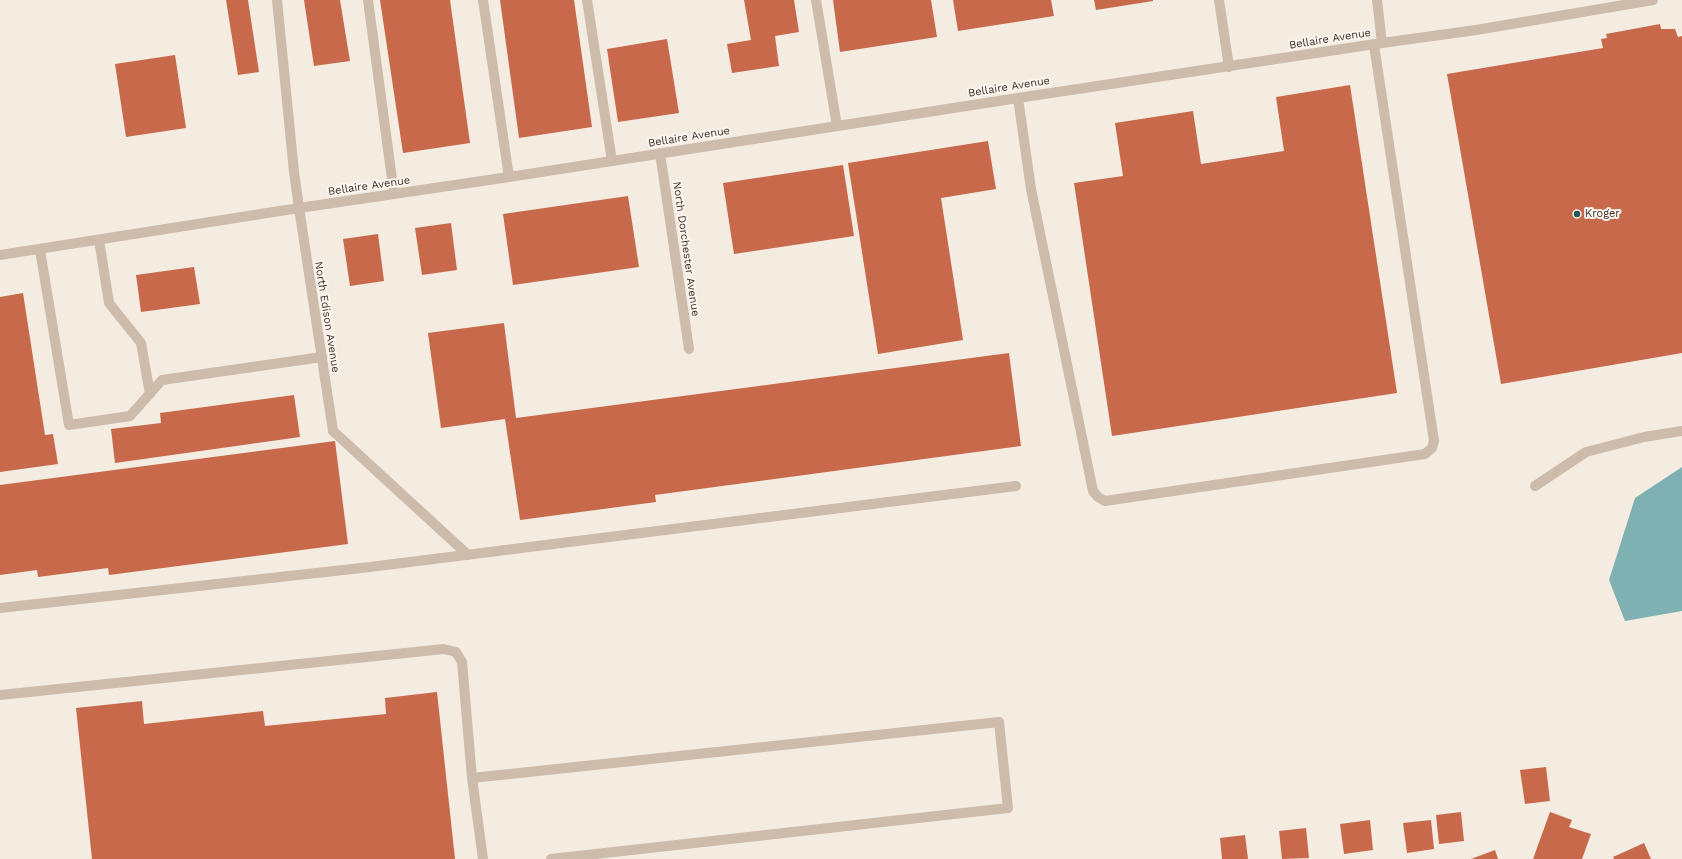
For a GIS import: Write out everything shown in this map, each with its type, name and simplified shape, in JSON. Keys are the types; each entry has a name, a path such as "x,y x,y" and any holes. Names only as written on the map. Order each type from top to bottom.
{"street":[{"name":"North Edison Avenue","path":"277,0 294,172 333,431 468,555"},
{"path":"368,0 394,194"},
{"path":"483,0 509,177"},
{"path":"587,0 612,162"},
{"path":"816,0 837,126"},
{"path":"1219,0 1229,67"},
{"path":"1018,98 1031,189 1093,491 1098,497 1105,501 1425,454 1432,448 1434,440 1378,44 1377,0"},
{"name":"Bellaire Avenue","path":"0,255 40,250 299,208 612,162 660,153 1018,98 1476,30 1653,0"},
{"name":"North Dorchester Avenue","path":"660,153 688,349"},
{"path":"99,240 109,303 141,344 150,394"},
{"path":"40,250 69,425 130,416 162,380 322,357"},
{"path":"1535,486 1586,452 1644,438 1682,431"},
{"path":"0,608 468,555 1016,486"},
{"path":"0,694 444,649 456,652 462,662 472,778 483,859"},
{"path":"472,778 999,722 1008,808 551,859"}],"water":[{"path":"1682,467 1682,611 1625,621 1609,580 1635,498"}],"building":[{"path":"226,0 248,0 259,72 238,75"},
{"path":"304,0 340,0 350,61 314,66"},
{"path":"380,0 450,0 470,143 403,153"},
{"path":"500,0 574,0 592,127 519,138"},
{"path":"744,0 794,0 799,32 775,36 779,66 732,73 727,44 751,40"},
{"path":"833,0 931,0 937,37 840,52"},
{"path":"953,0 1051,0 1054,16 958,31"},
{"path":"1094,0 1153,0 1153,1 1096,10"},
{"name":"Kroger","path":"1660,24 1661,29 1675,29 1678,37 1682,36 1682,353 1501,384 1447,74 1603,48 1601,39 1607,38 1606,34"},
{"path":"667,39 679,113 618,122 607,49"},
{"path":"175,55 186,128 126,137 115,64"},
{"path":"1350,85 1397,393 1112,436 1074,183 1123,176 1115,123 1193,111 1201,164 1284,151 1276,97"},
{"path":"988,141 996,189 941,198 963,340 878,354 848,163"},
{"path":"843,165 854,236 734,254 723,183"},
{"path":"628,196 639,267 513,285 503,214"},
{"path":"451,223 457,270 422,275 415,228"},
{"path":"378,234 384,281 350,286 343,239"},
{"path":"194,267 200,304 141,312 136,275"},
{"path":"23,293 45,435 53,434 58,464 0,472 0,297"},
{"path":"504,323 516,418 1009,353 1021,446 655,495 656,502 520,520 505,419 441,428 428,333"},
{"path":"294,395 300,437 115,463 111,429 161,423 160,413"},
{"path":"335,441 348,544 109,575 108,568 38,577 37,570 0,575 0,485"},
{"path":"437,692 455,859 92,859 76,708 142,701 144,724 263,711 265,726 386,714 385,698"},
{"path":"1546,767 1550,801 1525,804 1520,770"},
{"path":"1461,812 1464,841 1439,844 1436,815"},
{"path":"1550,812 1572,820 1569,827 1591,834 1582,859 1533,859"},
{"path":"1370,820 1373,850 1344,854 1340,824"},
{"path":"1431,820 1434,849 1407,853 1403,823"},
{"path":"1306,828 1309,858 1282,859 1279,831"},
{"path":"1245,835 1248,859 1222,859 1220,838"},
{"path":"1644,843 1651,859 1614,859 1613,857"},
{"path":"1495,850 1498,859 1471,859"}],"place":[{"name":"Kroger","path":"1577,214"}]}
